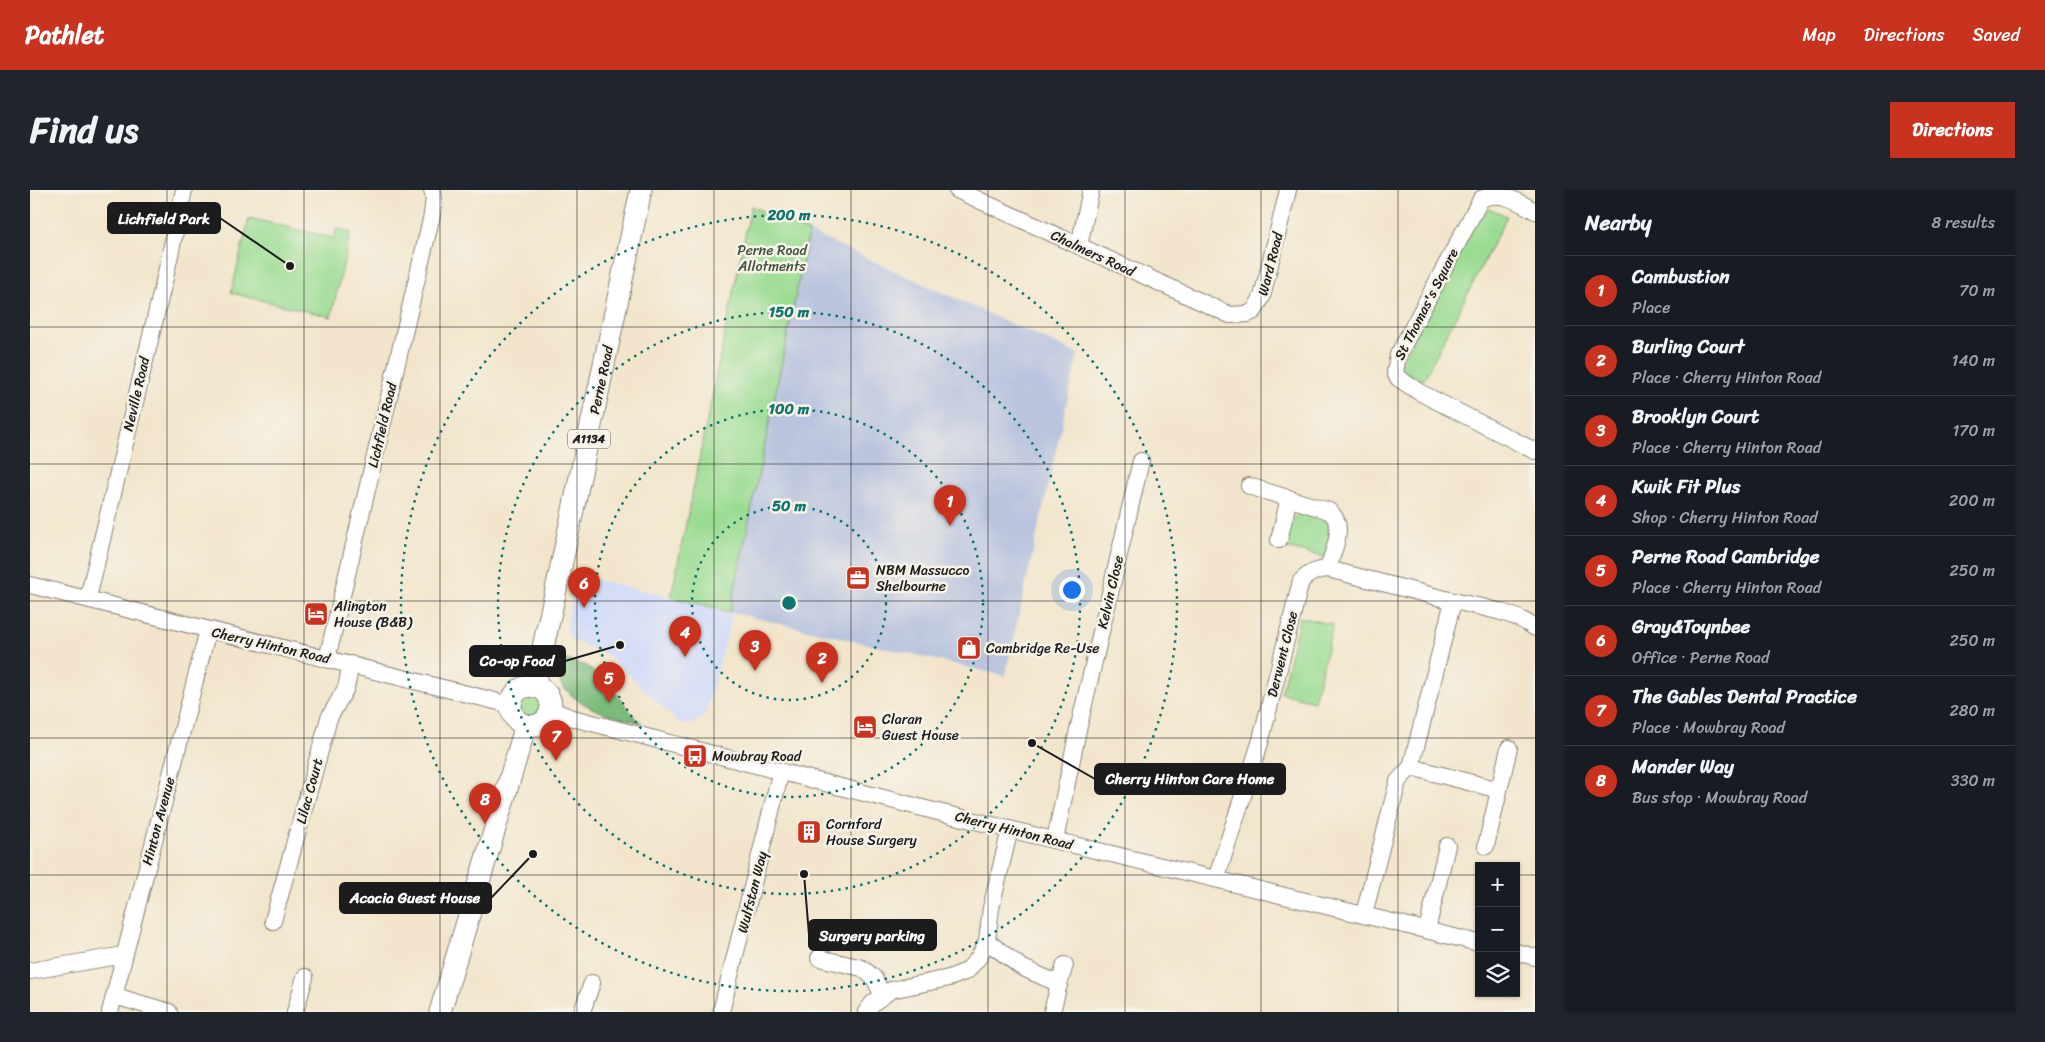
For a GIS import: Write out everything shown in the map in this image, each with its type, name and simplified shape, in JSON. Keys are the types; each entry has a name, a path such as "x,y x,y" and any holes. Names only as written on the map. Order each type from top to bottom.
{"main road":[{"name":"Perne Road","path":"534,687 564,557 641,190"},
{"path":"529,686 546,693 550,698 550,710 544,722 532,726 526,725 515,718 511,705 516,692 529,686"},
{"path":"440,1012 526,725"}],"street":[{"name":"Neville Road","path":"88,598 184,190"},
{"name":"Lichfield Road","path":"327,659 432,215 434,197 432,190"},
{"name":"Chalmers Road","path":"957,190 1230,315"},
{"path":"1080,246 1091,190"},
{"name":"Ward Road","path":"1230,315 1248,314 1259,306 1288,190"},
{"name":"St Thomas's Square","path":"1535,211 1508,196 1497,193 1481,198 1398,355 1394,372 1398,378 1419,392 1535,451"},
{"name":"Kelvin Close","path":"1055,840 1078,730 1141,461"},
{"path":"1249,486 1329,511 1335,516 1339,529 1328,568 1500,613 1527,622 1535,628"},
{"path":"1279,540 1289,498"},
{"name":"Derwent Close","path":"1216,879 1260,743 1301,581 1308,574 1328,568"},
{"name":"Cherry Hinton Road","path":"30,585 511,705"},
{"path":"1364,914 1398,781 1411,767 1453,601"},
{"name":"Hinton Avenue","path":"110,1012 208,630"},
{"name":"Lilac Court","path":"273,921 329,718 346,688 351,664"},
{"name":"Cherry Hinton Road","path":"550,710 573,718 1010,829 1475,942"},
{"path":"1486,846 1509,748"},
{"path":"1411,767 1452,780 1499,790"},
{"name":"Wulfstan Way","path":"721,1012 781,771"},
{"path":"866,1012 873,1003 891,990 949,978 967,971 979,957 987,941 991,908 1010,829"},
{"path":"1427,930 1447,846"},
{"path":"987,941 1021,967 1059,984"},
{"path":"1520,953 1535,957"},
{"path":"30,971 124,954"},
{"path":"819,958 862,968 874,978 883,996"},
{"path":"1052,1012 1065,965"},
{"path":"296,1012 305,977"},
{"path":"582,1012 592,983"},
{"path":"115,996 169,1012"}],"shaded area":[{"path":"809,232 1078,354 1005,676 730,612"},
{"path":"576,575 733,612 705,716 690,725 679,723 608,655 571,640 567,627"}],"green space":[{"path":"1481,205 1507,216 1423,381 1398,368"},
{"name":"Perne Road Allotments","path":"751,206 809,232 730,612 671,597"},
{"path":"249,218 334,238 336,228 351,232 331,317 231,293"},
{"path":"1303,511 1333,521 1328,558 1286,548 1292,521 1298,513"},
{"path":"1300,617 1333,625 1314,701 1281,693"},
{"path":"564,659 587,666 617,694 636,719 642,723 597,710 586,705 568,692 560,683"},
{"path":"532,693 541,697 545,706 541,715 532,719 523,715 519,706 523,697"}],"place":[{"name":"Lichfield Park","path":"290,266"},
{"name":"Cambustion","path":"950,526"},
{"name":"NBM Massucco Shelbourne","path":"858,578"},
{"name":"Gray&Toynbee","path":"584,608"},
{"name":"Alington House (B&B)","path":"316,614"},
{"name":"Co-op Food","path":"620,645"},
{"name":"Cambridge Re-Use","path":"969,648"},
{"name":"Kwik Fit Plus","path":"685,657"},
{"name":"Brooklyn Court","path":"755,671"},
{"name":"Burling Court","path":"822,683"},
{"name":"Perne Road Cambridge","path":"609,703"},
{"name":"Claran Guest House","path":"865,727"},
{"name":"Cherry Hinton Care Home","path":"1032,743"},
{"name":"Mowbray Road","path":"695,756"},
{"name":"The Gables Dental Practice","path":"556,761"},
{"name":"Mander Way","path":"485,824"},
{"name":"Cornford House Surgery","path":"809,832"},
{"name":"Acacia Guest House","path":"533,854"},
{"name":"Surgery parking","path":"804,874"}]}
